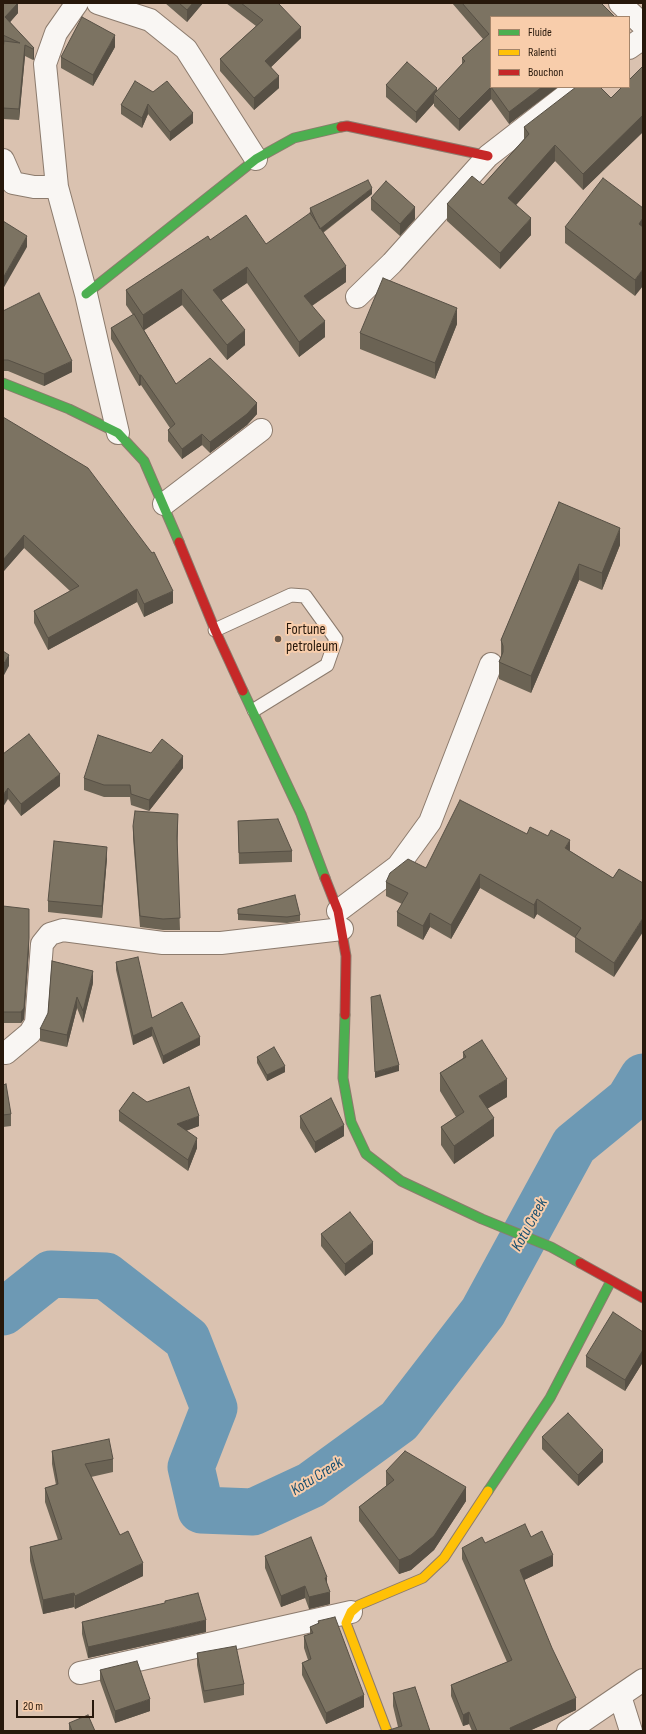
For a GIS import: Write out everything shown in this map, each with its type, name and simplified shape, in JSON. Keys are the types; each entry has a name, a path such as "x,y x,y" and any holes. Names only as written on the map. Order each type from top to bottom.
{"street":[{"path":"76,3 56,33 45,64 58,187 86,294 118,433"},
{"path":"98,3 150,20 186,49 256,160"},
{"path":"620,3 643,25"},
{"path":"630,47 643,38"},
{"path":"358,297 392,263 488,156 576,88"},
{"path":"86,294 256,160 294,138 347,126 488,156"},
{"path":"3,160 8,179 34,187 58,187"},
{"path":"3,383 69,409 118,433 144,461 164,504 215,630 254,710 301,814 340,920 346,956 343,1078 351,1122 366,1154 401,1181 482,1219 551,1247 643,1298"},
{"path":"164,504 261,430"},
{"path":"6,1053 30,1033 36,1023 42,944 50,934 63,930 163,943 221,943 340,920 398,866 430,822 491,664"},
{"path":"387,1731 346,1623 351,1612 359,1605 423,1578 444,1558 550,1398 611,1281"},
{"path":"80,1673 351,1612"},
{"path":"568,1731 643,1680"},
{"path":"620,1696 631,1731"}],"lane":[{"path":"215,630 291,594 305,596 336,639 327,665 254,710"}],"building":[{"path":"3,3 18,3 5,17 34,48 33,49 25,45 19,109 3,108 4,41 20,43 3,35"},
{"path":"179,3 193,3 187,10"},
{"path":"241,3 278,3 301,27 265,61 279,76 254,98 220,59 263,20"},
{"path":"462,3 601,3 614,16 490,16 490,88 459,119 434,94 465,61 462,58 489,34"},
{"path":"82,17 115,35 93,75 61,57"},
{"path":"407,62 437,88 416,112 386,85"},
{"path":"643,66 643,115 583,174 555,145 508,198 531,218 500,253 447,204 472,176 483,185 529,134 524,127 575,88 601,88 611,98 621,88 630,88 630,79"},
{"path":"135,81 153,92 167,81 193,113 170,132 148,104 142,118 121,105"},
{"path":"492,88 541,88 509,112"},
{"path":"603,178 643,208 643,218 639,224 643,227 643,269 635,280 565,227"},
{"path":"368,180 372,188 320,229 310,208"},
{"path":"386,181 415,207 400,224 371,198"},
{"path":"310,213 346,266 304,296 325,321 299,342 247,267 213,290 245,330 227,345 182,289 143,315 126,290 208,236 210,240 246,215 266,244"},
{"path":"3,221 27,236 3,278"},
{"path":"383,278 457,308 435,363 360,333"},
{"path":"39,293 72,361 44,374 8,360 3,360 3,311"},
{"path":"134,314 176,384 210,358 257,403 247,414 210,442 202,434 182,449 168,430 175,424 141,375 139,375 111,328"},
{"path":"3,417 88,468 152,553 154,552 173,591 144,604 137,589 48,638 34,611 79,586 24,535 3,560"},
{"path":"559,502 620,528 602,573 579,564 531,676 499,662 503,652 501,640"},
{"path":"3,651 9,655 3,665"},
{"path":"29,734 60,774 21,804 8,788 3,795 3,754"},
{"path":"98,735 151,753 162,739 183,756 149,800 131,794 130,785 104,785 84,778"},
{"path":"460,800 527,834 530,827 548,836 551,830 570,840 565,848 613,878 619,869 643,883 643,918 614,963 575,937 581,928 537,899 534,905 480,874 451,925 430,913 423,926 397,912 408,893 386,882 390,873 408,859 426,868"},
{"path":"135,811 178,814 177,837 180,918 163,919 140,916 133,826"},
{"path":"278,819 292,851 239,853 238,821"},
{"path":"54,841 107,847 102,906 48,901"},
{"path":"295,895 300,915 287,917 238,914 238,909"},
{"path":"3,906 29,909 29,938 24,1008 21,1012 3,1012"},
{"path":"138,957 152,1018 182,1002 200,1037 163,1056 152,1027 133,1036 116,962"},
{"path":"52,961 93,971 83,1011 77,997 67,1035 40,1029 48,1013"},
{"path":"380,995 399,1065 375,1072 371,997"},
{"path":"482,1040 507,1079 479,1096 494,1118 454,1146 441,1127 464,1112 440,1073 466,1057 463,1052"},
{"path":"274,1047 285,1066 267,1075 257,1057"},
{"path":"6,1084 11,1114 3,1115 3,1085"},
{"path":"189,1087 199,1116 177,1124 197,1138 188,1160 119,1111 133,1092 147,1102"},
{"path":"331,1098 344,1125 315,1142 300,1116"},
{"path":"350,1212 373,1242 345,1264 321,1234"},
{"path":"613,1312 643,1332 643,1350 625,1380 586,1356"},
{"path":"568,1413 603,1450 578,1475 542,1437"},
{"path":"109,1439 113,1459 85,1464 120,1535 128,1531 143,1563 75,1596 74,1593 43,1600 30,1547 62,1539 45,1488 58,1484 52,1451"},
{"path":"405,1451 466,1487 434,1536 411,1555 399,1560 359,1507 394,1480 386,1471"},
{"path":"525,1524 531,1537 542,1531 553,1555 520,1570 552,1648 576,1698 510,1728 511,1731 477,1731 469,1712 463,1715 451,1685 512,1660 462,1548 482,1537 485,1543"},
{"path":"311,1537 327,1577 325,1578 330,1592 309,1597 305,1586 281,1596 265,1556"},
{"path":"198,1593 206,1620 88,1647 82,1622 165,1603 165,1601"},
{"path":"335,1617 364,1695 326,1713 302,1663 311,1659 304,1636 313,1633 310,1627 319,1623 318,1621"},
{"path":"236,1646 244,1684 204,1691 197,1653"},
{"path":"137,1661 150,1699 115,1711 100,1670"},
{"path":"415,1687 430,1731 386,1731 402,1726 393,1693"},
{"path":"88,1715 95,1731 72,1731 69,1723"}],"waterway":[{"name":"Kotu Creek","path":"3,1312 51,1274 106,1276 187,1339 214,1408 191,1467 201,1510 253,1512 311,1485 399,1421 483,1312 574,1145 629,1100 643,1077"}],"traffic: fast":[{"path":"86,294 256,159 294,138 341,127"},
{"path":"3,383 69,409 118,433 144,461 179,542"},
{"path":"243,691 301,814 325,878"},
{"path":"345,1015 343,1078 351,1122 366,1154 401,1181 482,1219 551,1247 580,1263"},
{"path":"488,1491 550,1398 611,1281"}],"traffic: slow":[{"path":"387,1731 346,1623 351,1612 359,1605 423,1578 444,1558 488,1491"}],"traffic: jam":[{"path":"341,127 347,126 488,156"},
{"path":"179,542 215,630 243,691"},
{"path":"325,878 338,911 346,956 345,1015"},
{"path":"580,1263 643,1298"}],"place":[{"name":"Fortune petroleum","path":"278,639"}]}
